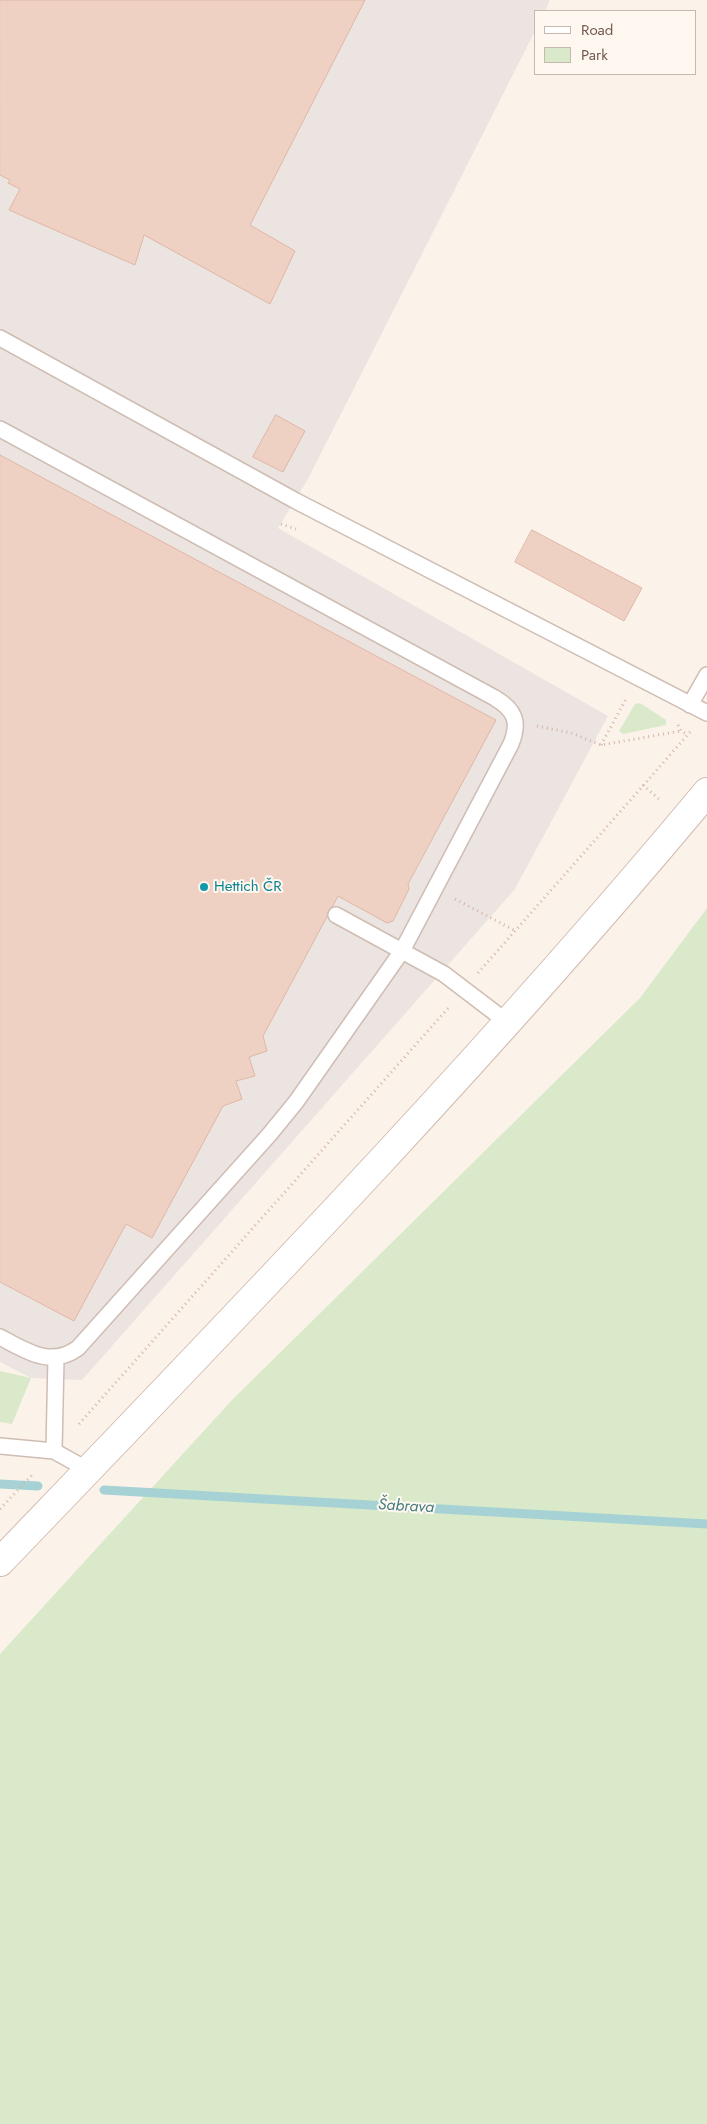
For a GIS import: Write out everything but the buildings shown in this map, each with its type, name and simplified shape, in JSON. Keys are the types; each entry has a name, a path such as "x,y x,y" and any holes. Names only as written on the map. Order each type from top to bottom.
{"main road":[{"path":"0,1562 265,1285 507,1022 638,875 707,792"}],"lane":[{"path":"0,338 296,501 707,713"},
{"path":"0,429 495,698 506,705 514,714 517,722 511,744 402,950 296,1102 269,1136 78,1348 67,1356 56,1358 29,1352 0,1337"},
{"path":"690,705 707,675"},
{"path":"336,915 402,950 465,988 507,1022"},
{"path":"54,1451 56,1358"},
{"path":"0,1446 54,1451 88,1470"}],"path":[{"path":"601,745 629,693"},
{"path":"0,1509 39,1468 688,735 681,730 601,745 571,732 517,722"},
{"path":"434,889 514,930"}],"shaded area":[{"path":"0,0 550,0 545,10 534,10 534,33 308,479 278,528 608,716 515,889 82,1380 31,1378 0,1362"}],"green space":[{"path":"640,703 666,720 666,725 623,734 619,731 635,704"},
{"path":"707,908 707,2124 0,2124 0,1654 232,1400 640,998"},
{"path":"0,1371 31,1378 12,1424 0,1422"}],"waterway":[{"name":"Šabrava","path":"0,1484 38,1486"},
{"name":"Šabrava","path":"104,1490 707,1524"}],"place":[{"name":"Hettich ČR","path":"204,887"}]}
